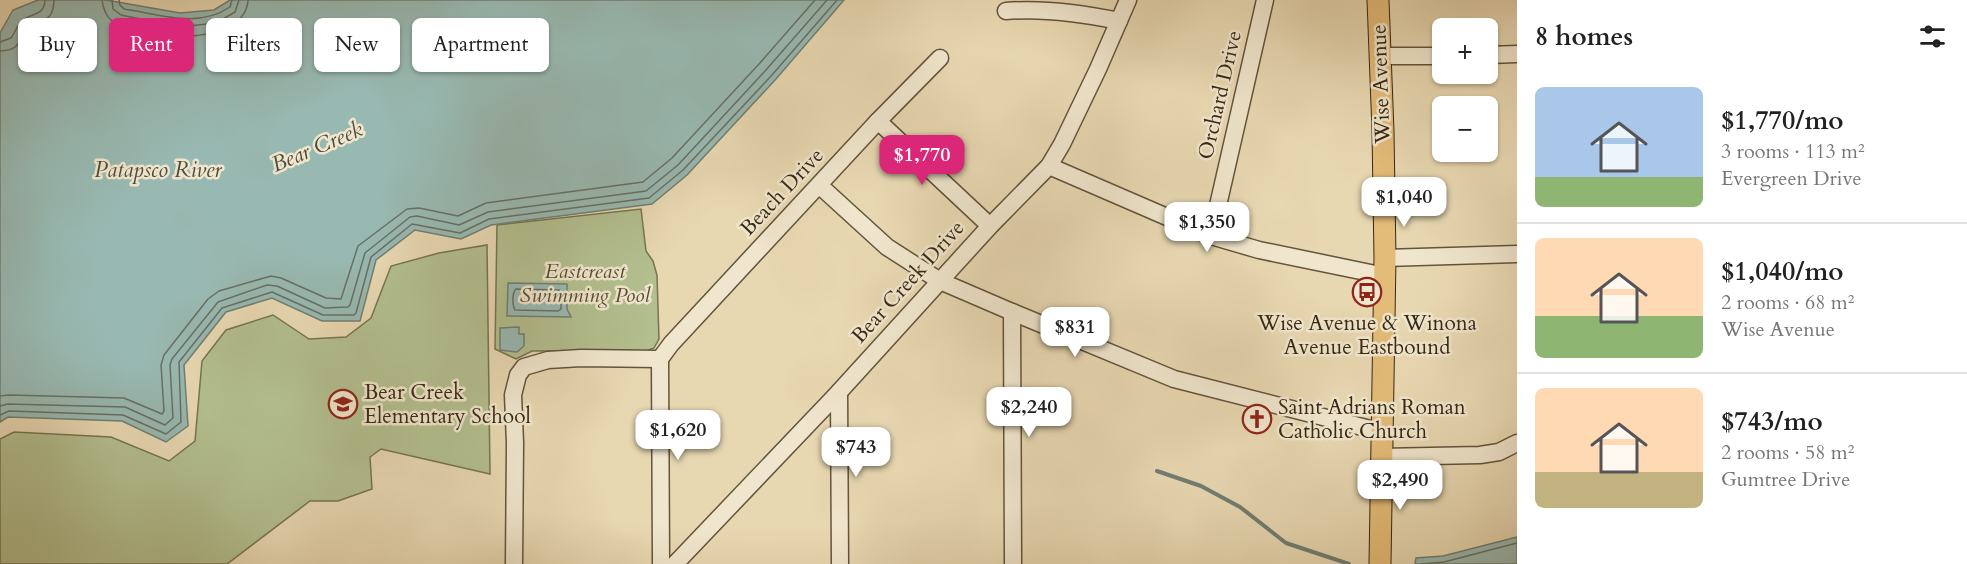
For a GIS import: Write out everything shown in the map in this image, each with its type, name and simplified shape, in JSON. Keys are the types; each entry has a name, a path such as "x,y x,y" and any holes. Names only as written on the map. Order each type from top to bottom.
{"main road":[{"name":"Wise Avenue","path":"1378,0 1385,267 1380,564"}],"street":[{"name":"Bear Creek Drive","path":"675,564 838,392 990,226 1049,166 1062,144 1128,0"},
{"name":"Orchard Drive","path":"1211,236 1265,0"},
{"path":"1006,11 1037,9 1119,21"},
{"path":"1498,55 1517,54"},
{"path":"1381,56 1432,56"},
{"name":"Beach Drive","path":"660,359 671,344 878,121 940,58"},
{"path":"878,121 990,226"},
{"path":"1049,166 1211,236 1259,250 1385,267 1517,255"},
{"path":"819,185 887,247 940,281 1174,379 1382,432"},
{"path":"1011,312 1013,564"},
{"path":"514,564 513,395 518,375 524,367 548,360 581,358 660,359 661,564"},
{"path":"838,392 840,564"},
{"path":"1381,457 1480,455 1499,452 1517,443"}],"green space":[{"name":"Eastcreast Swimming Pool","path":"641,209 646,251 653,261 657,275 659,339 654,348 646,351 532,351 516,359 495,349 497,225"},
{"name":"Bear Creek Elementary School","path":"487,245 490,474 381,449 370,457 372,489 338,501 310,501 227,564 0,564 0,439 14,432 111,437 169,461 195,441 202,361 226,330 273,315 309,339 346,337 371,318 391,266 439,253"}],"water":[{"name":"Patapsco River","path":"38,0 106,0 180,13 214,10 230,0 844,0 776,79 687,175 652,204 491,225 461,239 415,230 376,260 360,321 322,321 272,298 226,312 184,365 188,426 166,442 122,421 8,417 0,422 0,33 13,10"},
{"path":"508,283 567,284 567,309 571,317 507,316"},
{"path":"519,327 519,334 524,334 524,346 517,352 500,350 500,328"},
{"path":"1517,537 1517,564 1415,564 1416,558 1443,556"}],"waterway":[{"path":"1157,471 1201,486 1240,507 1286,543 1349,564"}],"place":[{"name":"Wise Avenue & Winona Avenue Eastbound","path":"1367,292"},
{"name":"Bear Creek Elementary School","path":"343,404"},
{"name":"Saint Adrians Roman Catholic Church","path":"1257,419"}],"water label":[{"name":"Bear Creek","path":"317,147"}]}
